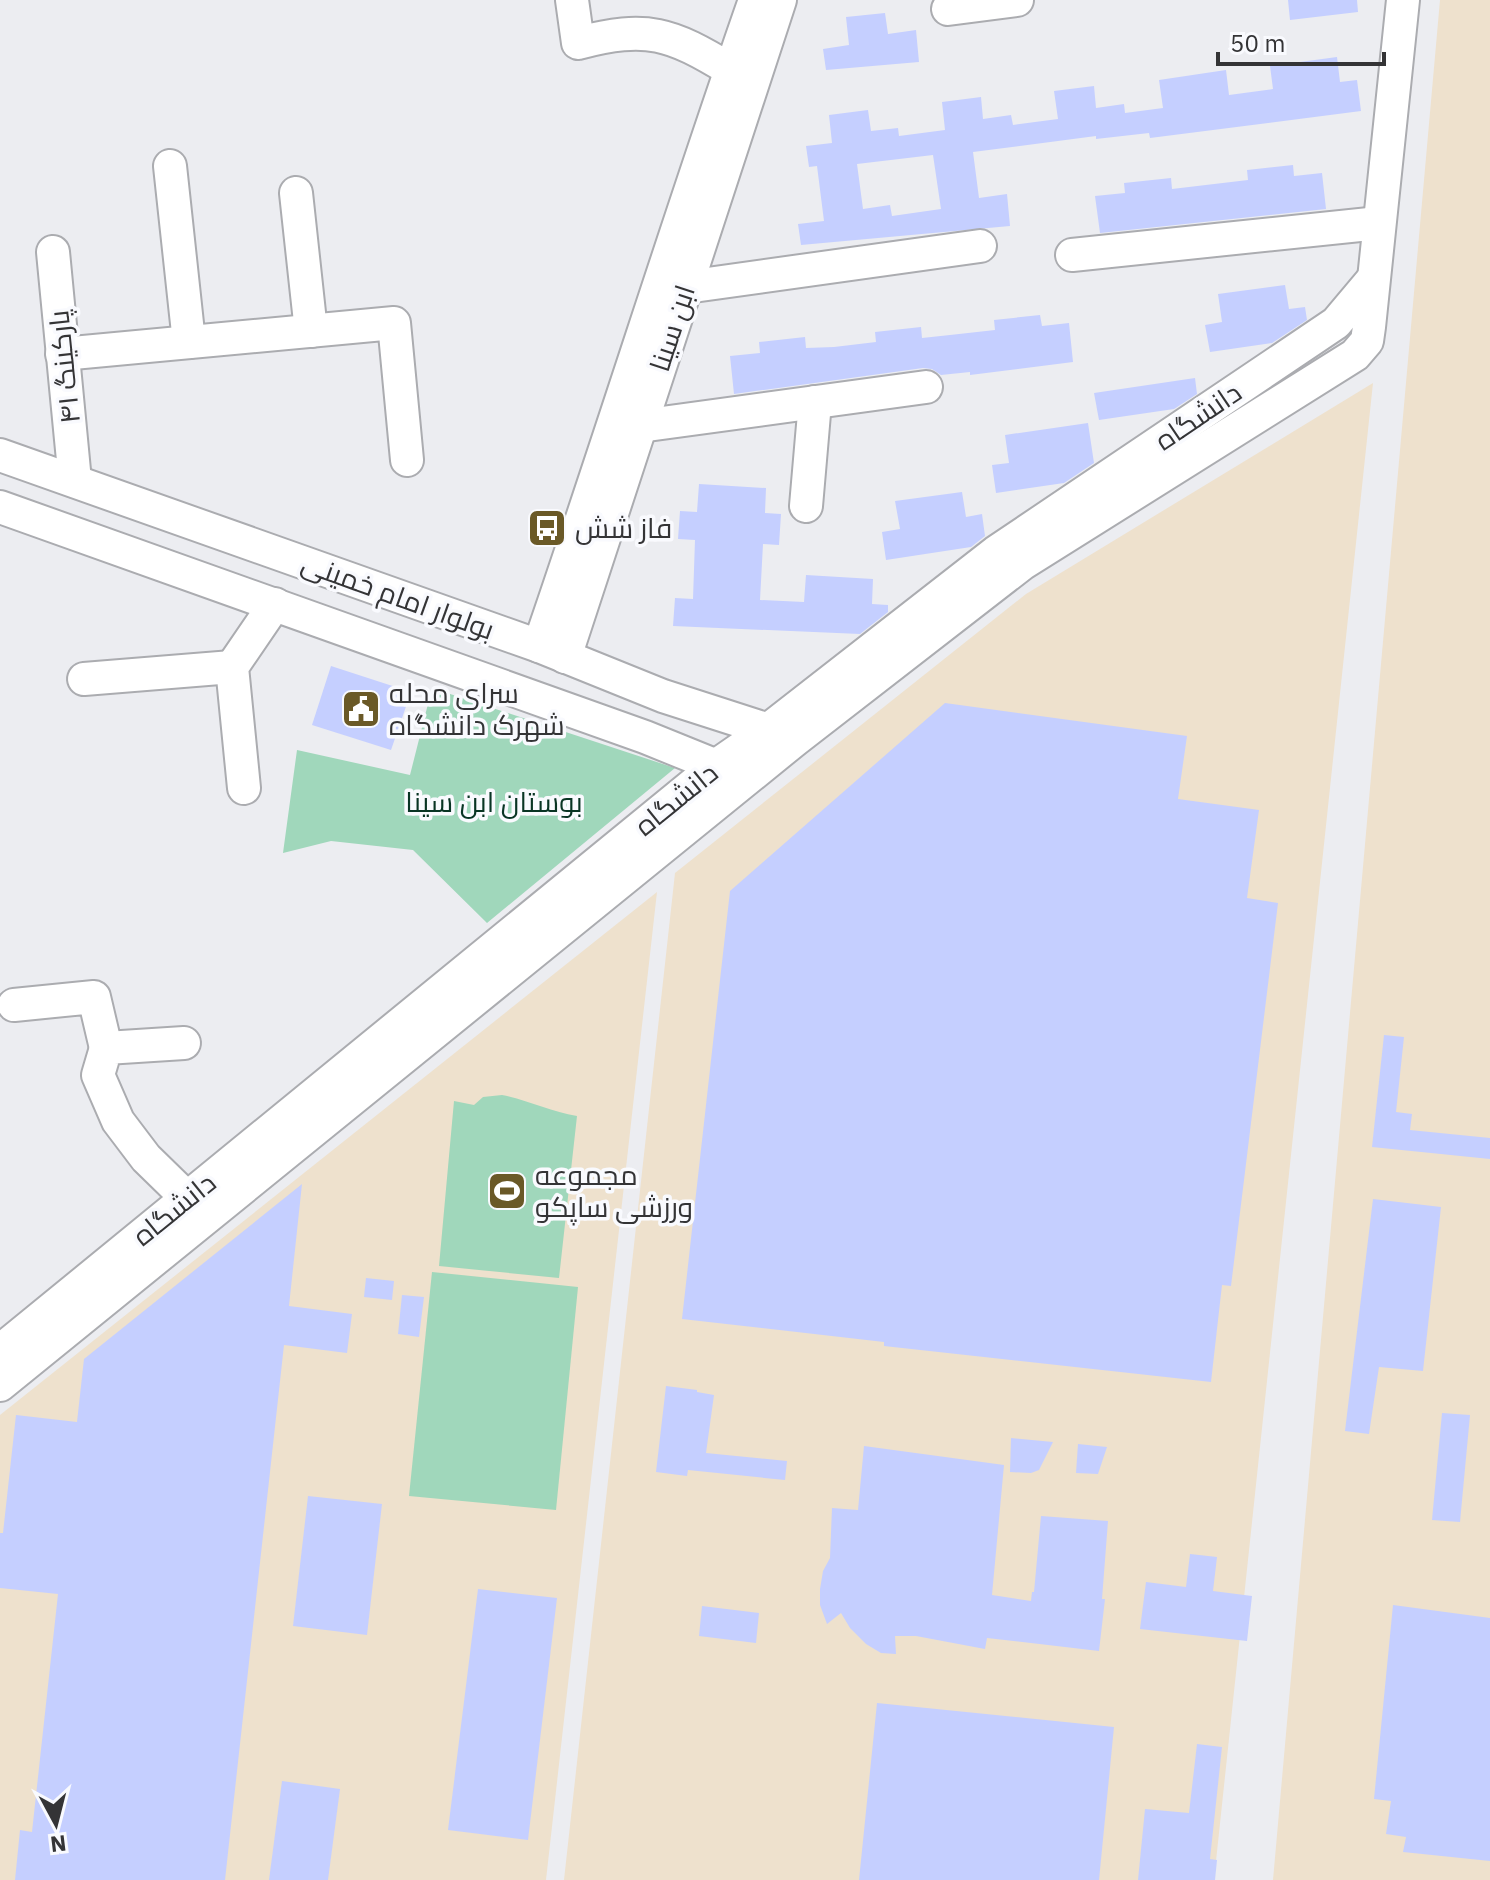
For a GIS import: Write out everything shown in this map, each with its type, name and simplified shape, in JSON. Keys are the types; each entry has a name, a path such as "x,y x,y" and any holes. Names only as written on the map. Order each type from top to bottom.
{"street":[{"path":"572,0 578,43 616,33 650,32 690,45 731,70"},
{"name":"ابن سینا","path":"552,652 612,435 693,179 755,0"},
{"name":"ابن سینا","path":"552,652 640,426 780,0"},
{"path":"948,9 1017,0"},
{"path":"1373,279 1403,0"},
{"path":"170,166 189,342"},
{"path":"296,193 311,331"},
{"path":"1072,255 1379,223"},
{"path":"686,287 980,246"},
{"name":"پارکینگ ۴۱","path":"53,252 75,481"},
{"name":"دانشگاه","path":"0,1351 717,765 782,735 1022,564 1355,355 1367,341 1373,279"},
{"name":"دانشگاه","path":"0,1385 747,779 782,735 996,552 1336,323 1373,279"},
{"path":"62,354 394,323 407,460"},
{"path":"640,426 926,387"},
{"path":"806,506 815,402"},
{"name":"بولوار امام خمینی","path":"0,455 552,652 663,696 782,735"},
{"name":"بولوار امام خمینی","path":"0,507 275,604 717,765 747,779"},
{"path":"244,788 232,667 275,604"},
{"path":"84,679 232,667"},
{"path":"14,1005 94,997 106,1048 98,1075 118,1121 146,1158 187,1198"},
{"path":"106,1048 184,1043"}],"shaded area":[{"path":"1440,0 1490,0 1490,1880 1273,1880"},
{"path":"1373,383 1214,1880 564,1880 675,873 1026,594"},
{"path":"657,892 546,1880 0,1880 0,1415"}],"green space":[{"name":"بوستان ابن سینا","path":"432,688 675,768 487,923 413,850 331,841 283,853 297,750 410,775"},
{"name":"مجموعه ورزشی ساپکو","path":"502,1095 577,1116 559,1278 439,1266 454,1101 474,1105 483,1097"},
{"path":"432,1272 578,1287 556,1510 409,1496"}],"building":[{"path":"1288,0 1357,0 1358,12 1290,20"},
{"path":"885,13 888,34 916,30 919,62 826,70 823,49 849,45 846,17"},
{"path":"1337,57 1340,82 1357,80 1361,111 1150,138 1149,133 1096,139 1096,136 973,152 979,198 1007,194 1010,226 801,245 798,224 824,221 817,166 809,167 806,146 832,143 829,115 868,110 871,131 898,128 899,136 945,130 942,102 981,97 983,119 1011,115 1013,125 1058,119 1054,91 1094,86 1096,108 1124,104 1125,113 1163,108 1159,80 1226,70 1229,95 1273,89 1270,66","holes":["933,155 941,209 892,216 890,205 863,209 857,164"]},
{"path":"1293,165 1294,176 1322,173 1326,209 1100,233 1095,196 1125,193 1124,183 1171,178 1172,189 1248,180 1247,170"},
{"path":"1285,285 1289,309 1305,307 1307,320 1272,343 1210,352 1205,325 1222,322 1218,294"},
{"path":"1040,315 1042,326 1069,323 1073,362 970,375 970,372 941,375 923,368 734,394 730,356 760,353 759,342 805,337 806,348 834,347 876,342 875,332 921,327 922,338 995,330 994,320"},
{"path":"1195,378 1197,394 1174,409 1099,420 1094,393"},
{"path":"1088,423 1094,463 1064,483 996,493 992,465 1009,463 1005,435"},
{"path":"699,484 766,488 765,513 781,514 779,545 763,544 760,600 804,602 806,575 873,579 872,604 888,605 888,612 860,634 673,626 675,598 693,599 695,540 678,539 680,511 697,512"},
{"path":"962,492 966,517 982,514 985,536 971,547 886,560 882,532 900,529 895,501"},
{"name":"سرای محله شهرک دانشگاه","path":"331,666 411,692 391,750 312,725"},
{"path":"945,703 1187,736 1178,799 1259,810 1247,898 1278,903 1231,1286 1222,1285 1211,1382 884,1346 884,1342 682,1319 730,891"},
{"path":"1384,1035 1404,1037 1396,1112 1412,1114 1410,1130 1490,1138 1490,1159 1372,1147"},
{"path":"302,1184 289,1306 352,1314 347,1353 284,1345 225,1880 15,1880 20,1830 32,1832 58,1594 0,1588 0,1533 3,1533 16,1415 77,1422 84,1359"},
{"path":"1373,1199 1441,1207 1423,1371 1379,1367 1369,1434 1345,1431"},
{"path":"366,1278 394,1281 392,1300 364,1297"},
{"path":"402,1295 424,1297 419,1337 398,1334"},
{"path":"666,1386 714,1395 706,1453 787,1461 785,1480 688,1470 687,1476 656,1472"},
{"path":"1442,1413 1470,1415 1460,1522 1432,1520"},
{"path":"1011,1438 1053,1442 1039,1470 1031,1473 1010,1472"},
{"path":"1078,1444 1107,1447 1098,1474 1076,1473"},
{"path":"864,1446 1004,1465 992,1595 1031,1601 1041,1516 1108,1521 1099,1651 987,1638 985,1649 916,1636 895,1636 896,1654 881,1653 866,1644 850,1628 841,1613 827,1624 820,1605 820,1589 823,1571 830,1558 832,1508 858,1510"},
{"path":"308,1496 382,1504 367,1635 293,1626"},
{"path":"1190,1554 1217,1557 1213,1591 1252,1596 1247,1641 1140,1629 1146,1582 1186,1587"},
{"path":"478,1589 557,1598 528,1840 448,1830"},
{"path":"1393,1605 1490,1618 1490,1861 1403,1852 1406,1837 1386,1834 1391,1801 1374,1799"},
{"path":"702,1606 759,1613 756,1643 699,1636"},
{"path":"877,1703 1114,1727 1099,1880 859,1880"},
{"path":"1197,1744 1222,1747 1210,1859 1217,1860 1215,1880 1138,1880 1145,1809 1189,1813"},
{"path":"282,1781 340,1789 328,1880 269,1880"}],"place":[{"name":"فاز شش","path":"547,528"},
{"name":"سرای محله شهرک دانشگاه","path":"361,709"},
{"name":"مجموعه ورزشی ساپکو","path":"507,1191"}]}
